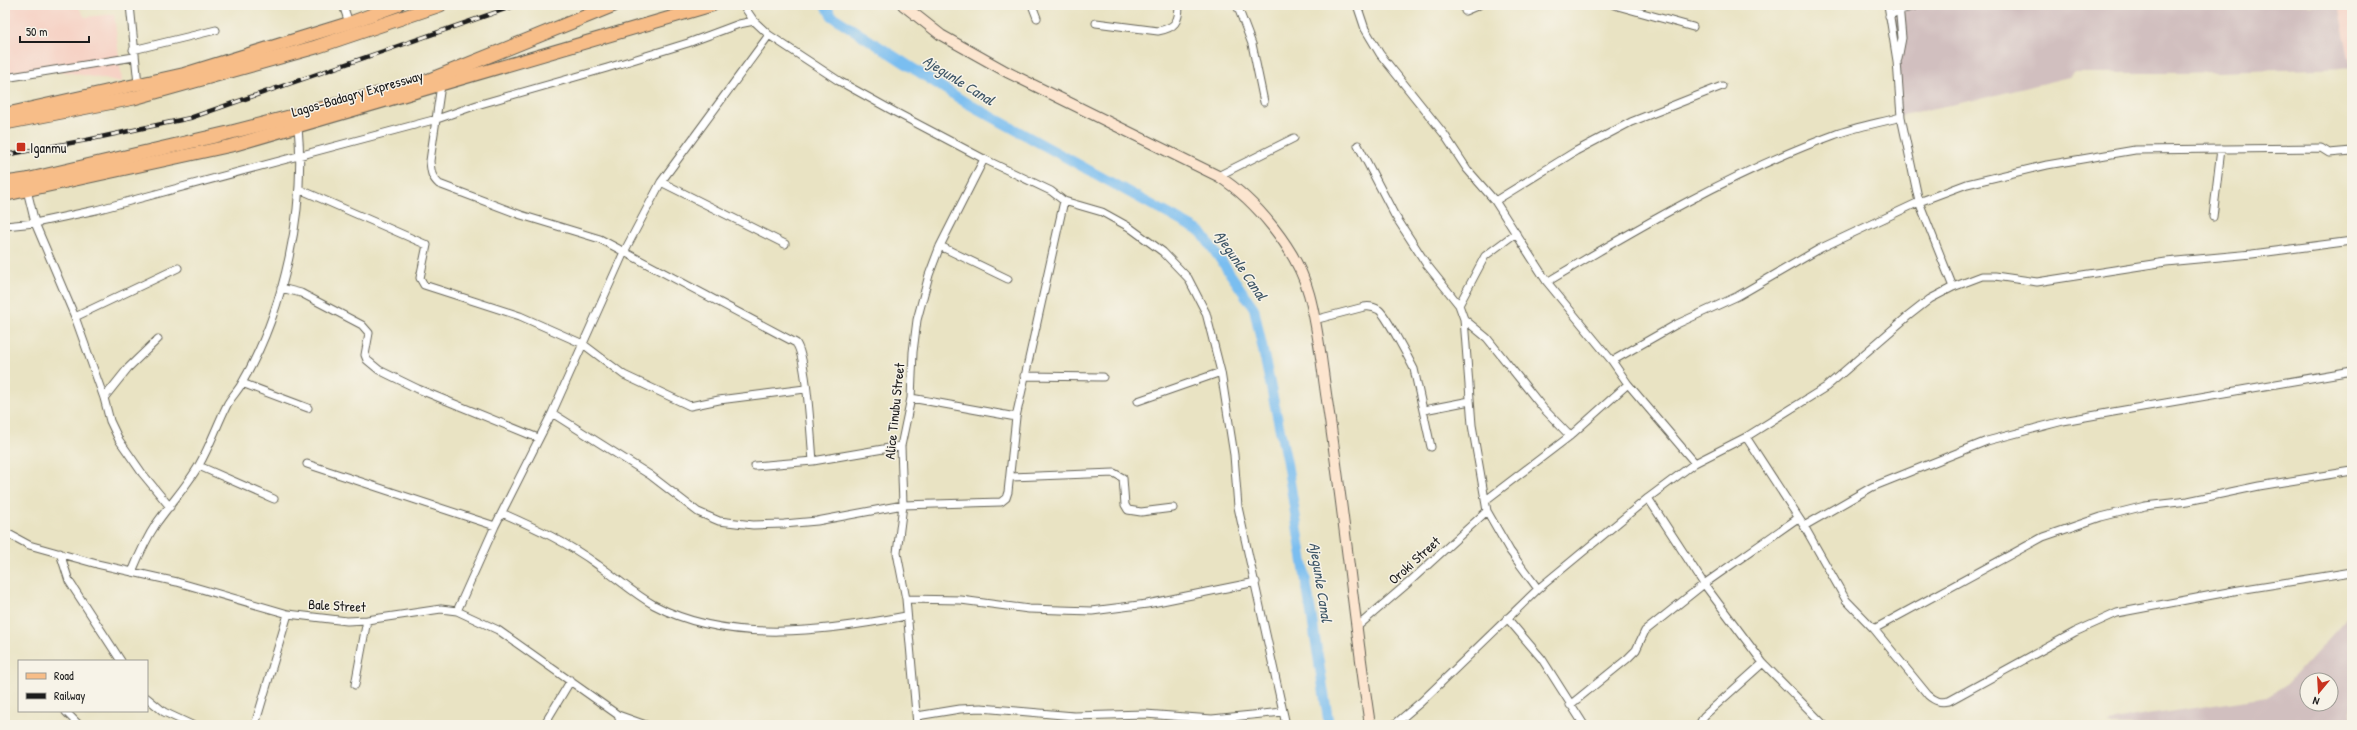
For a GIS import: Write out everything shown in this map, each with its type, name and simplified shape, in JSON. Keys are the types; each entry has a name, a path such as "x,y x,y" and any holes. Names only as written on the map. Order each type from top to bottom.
{"highway":[{"path":"5,123 134,98 316,47 440,5"},
{"name":"Lagos-Badagry Expressway","path":"5,183 26,180 220,135 427,81 614,5"}],"main road":[{"path":"5,114 184,74 349,23 398,5"},
{"name":"Lagos-Badagry Expressway","path":"5,195 234,145 713,5"}],"street":[{"path":"130,5 133,53 138,84"},
{"path":"342,5 349,23"},
{"path":"743,5 754,21 769,35 840,81 984,160 1051,191 1064,201 1102,212 1129,227 1163,252 1188,278 1206,313 1221,372 1234,455 1238,507 1256,582 1286,725"},
{"path":"902,5 941,35 1007,72 1218,176 1237,188 1261,211 1276,232 1297,267 1309,293 1339,476 1347,558 1358,626 1360,659 1370,725"},
{"path":"1032,5 1037,18"},
{"path":"1096,23 1158,31 1168,29 1175,26 1178,20 1179,5"},
{"path":"1237,5 1252,44 1264,102"},
{"path":"1356,5 1365,29 1380,54 1444,134 1467,170 1495,201 1547,282 1612,361 1628,384 1695,463"},
{"path":"1465,11 1479,5"},
{"path":"1614,5 1693,27"},
{"path":"1888,5 1897,61 1901,117 1918,202 1954,286"},
{"path":"1889,16 1899,7 1919,5"},
{"path":"1897,61 1902,38 1899,7"},
{"path":"5,226 35,224 301,156 437,119 477,105 688,43 739,24 754,21"},
{"path":"5,78 133,53 216,30"},
{"path":"457,611 495,526 538,438 552,413 624,252 661,182 769,35"},
{"path":"441,85 431,154 431,173 434,180 439,184 521,215 600,239 796,344 800,348 813,461"},
{"path":"1495,201 1576,151 1631,122 1722,86"},
{"path":"1547,282 1633,231 1783,155 1836,134 1901,117"},
{"path":"132,572 144,544 157,522 170,507 199,466 227,404 242,383 270,322 289,257 299,189 301,156 298,127"},
{"path":"1218,176 1294,138"},
{"path":"1358,145 1394,214 1427,265 1459,305 1464,319 1470,401 1476,446 1486,500 1486,511 1510,551 1538,588"},
{"path":"1612,361 1676,324 1738,296 1821,248 1918,202 1967,184 2048,165 2135,150 2321,148 2329,153 2352,151"},
{"path":"2213,218 2221,150"},
{"name":"Alice Tinubu Street","path":"917,725 906,616 906,599 897,553 903,505 901,446 911,398 913,352 917,320 929,275 940,246 984,160"},
{"path":"661,182 785,244"},
{"path":"299,189 428,245 420,278 424,285 520,316 583,344 624,375 690,406 719,400 805,389"},
{"path":"27,190 35,224 75,317 104,398 110,421 119,440 142,473 170,507"},
{"path":"552,413 650,475 698,512 719,521 753,525 817,522 903,505 996,504 1006,498 1010,477 1016,418 1024,376 1064,201"},
{"path":"1459,305 1485,256 1516,233"},
{"path":"1394,725 1421,702 1538,588 1648,498 1695,463 1746,437 1826,387 1907,317 1930,299 1954,286 1982,276 1995,276 2037,282 2166,262 2252,254 2352,241"},
{"path":"940,246 1008,278"},
{"path":"75,317 178,268"},
{"path":"281,288 301,293 362,325 369,333 365,351 367,360 379,370 418,389 538,438"},
{"path":"1314,320 1369,306 1380,310 1409,358 1424,410 1431,447"},
{"path":"1464,319 1487,338 1544,408 1570,436"},
{"path":"104,398 116,382 158,338"},
{"path":"1804,526 1872,488 1986,441 2063,421 2352,371"},
{"path":"1138,401 1221,372"},
{"path":"1024,376 1103,377"},
{"path":"242,383 308,408"},
{"path":"1486,500 1570,436 1628,384"},
{"path":"911,398 1016,418"},
{"path":"1424,410 1470,401"},
{"path":"1746,437 1804,526 1846,600 1874,630 1934,701 1949,701 2075,632 2118,613 2238,590 2352,572"},
{"path":"755,466 813,461 901,446"},
{"path":"307,464 495,526"},
{"path":"199,466 274,499"},
{"path":"1874,630 2043,537 2101,517 2145,506 2188,501 2259,486 2352,471"},
{"path":"1010,477 1114,473 1123,478 1125,505 1128,510 1141,512 1173,508"},
{"path":"1648,498 1704,584 1763,663 1824,725"},
{"name":"Oroki Street","path":"1358,626 1407,584 1486,511"},
{"path":"502,514 538,528 574,548 654,605 683,618 706,625 800,632 906,616"},
{"path":"1570,705 1627,659 1636,650 1646,631 1704,584 1798,518"},
{"name":"Bale Street","path":"5,532 29,545 176,582 288,614 347,621 367,620 441,609 457,611 498,630 571,680 618,715 646,725"},
{"path":"60,553 69,581 119,660"},
{"path":"906,599 961,600 1029,609 1092,611 1147,604 1256,582"},
{"path":"255,725 288,614"},
{"path":"1507,618 1542,659 1582,724"},
{"path":"355,685 367,620"},
{"path":"1698,725 1704,716 1763,663"},
{"path":"544,725 571,680"},
{"path":"148,699 164,712 192,725"},
{"path":"917,716 960,709 1024,710 1074,716 1145,714 1212,719 1283,712"},
{"path":"66,712 79,725"},
{"path":"618,715 621,725"}],"shaded area":[{"path":"5,5 77,5 85,17 114,14 122,82 42,68 5,76"},
{"path":"1893,5 2338,5 2351,68 2181,73 2073,73 2069,77 1984,98 1897,116 1896,36"},
{"path":"2338,5 2352,5 2352,68 2351,68"},
{"path":"2352,613 2352,725 2107,725 2115,720 2267,697 2287,684"}],"waterway":[{"name":"Ajegunle Canal","path":"825,5 832,16 965,102 1201,232 1254,308 1287,463 1329,725"}],"railway":[{"path":"5,155 87,140 190,118 517,5"}],"place":[{"name":"Iganmu","path":"21,147"}]}
